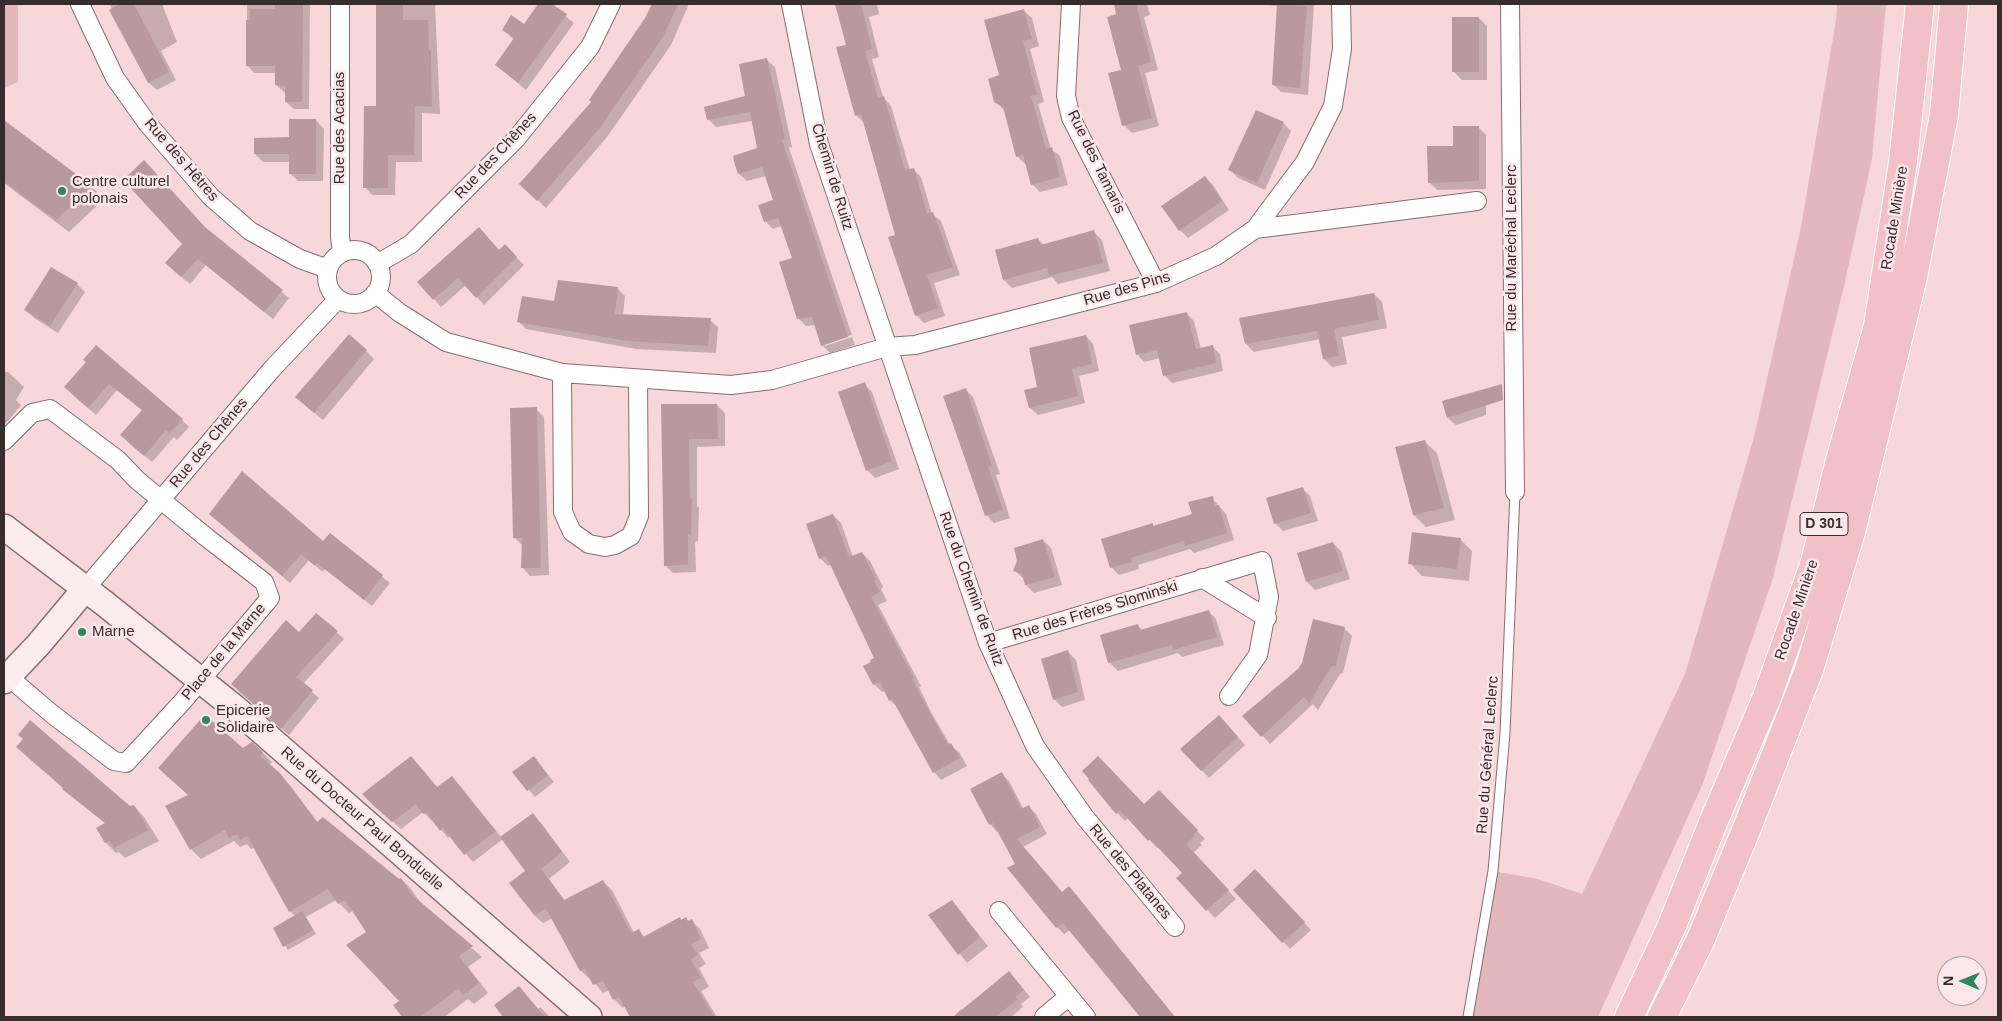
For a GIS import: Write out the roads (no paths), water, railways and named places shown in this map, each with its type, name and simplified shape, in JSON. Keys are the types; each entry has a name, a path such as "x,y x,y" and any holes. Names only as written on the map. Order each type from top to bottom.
{"highway":[{"name":"Rocade Minière","path":"1629,1017 1671,928 1715,818 1767,697 1815,562 1840,460 1878,326 1903,162 1920,4"},
{"name":"Rocade Minière","path":"1662,1017 1701,939 1809,670 1851,532 1915,267 1944,115 1954,4"}],"street":[{"name":"Rue des Hêtres","path":"80,4 115,78 147,123 211,197 250,231 300,259 328,269"},
{"name":"Rue des Acacias","path":"340,4 340,237 342,253"},
{"name":"Rue des Chênes","path":"377,264 410,244 516,139 590,48 611,4"},
{"name":"Chemin de Ruitz","path":"791,4 820,144 887,347"},
{"name":"Rue des Tamaris","path":"1071,4 1066,96 1071,118 1156,284"},
{"path":"1255,229 1305,162 1334,106 1342,49 1341,4"},
{"name":"Rue du Maréchal Leclerc","path":"1510,4 1514,492"},
{"name":"Rue des Pins","path":"375,293 400,313 446,342 562,372 730,385 772,380 887,347 915,345 1156,284 1216,256 1255,229 1477,201"},
{"path":"352,250 362,252 371,256 377,264 380,279 375,293 364,302 344,302 332,293 328,285 328,269 336,257 342,253 352,250"},
{"name":"Rue des Chênes","path":"85,589 272,369 338,299"},
{"name":"Rue du Chemin de Ruitz","path":"887,347 988,643 1035,746 1084,816"},
{"path":"562,372 564,512 572,532 589,544 605,547 615,545 631,536 639,516 638,379"},
{"name":"Place de la Marne","path":"4,441 32,414 50,409 118,460 127,472 264,582 270,598 201,680 126,763 114,761 5,677"},
{"name":"Rue du Docteur Paul Bonduelle","path":"4,527 201,680 589,1017"},
{"name":"Rue des Frères Slominski","path":"988,643 1262,561 1269,597 1258,655 1229,696"},
{"path":"1202,578 1266,618"},
{"path":"5,677 85,589"},
{"name":"Rue des Platanes","path":"1084,816 1175,927"},
{"path":"999,911 1086,1017"},
{"path":"1044,1017 1070,996"}],"lane":[{"name":"Rue du Général Leclerc","path":"1468,1017 1493,871 1496,841 1505,733 1514,492"}],"place":[{"name":"Centre culturel polonais","path":"62,191"},
{"name":"Marne","path":"82,632"},
{"name":"Epicerie Solidaire","path":"206,720"}]}
